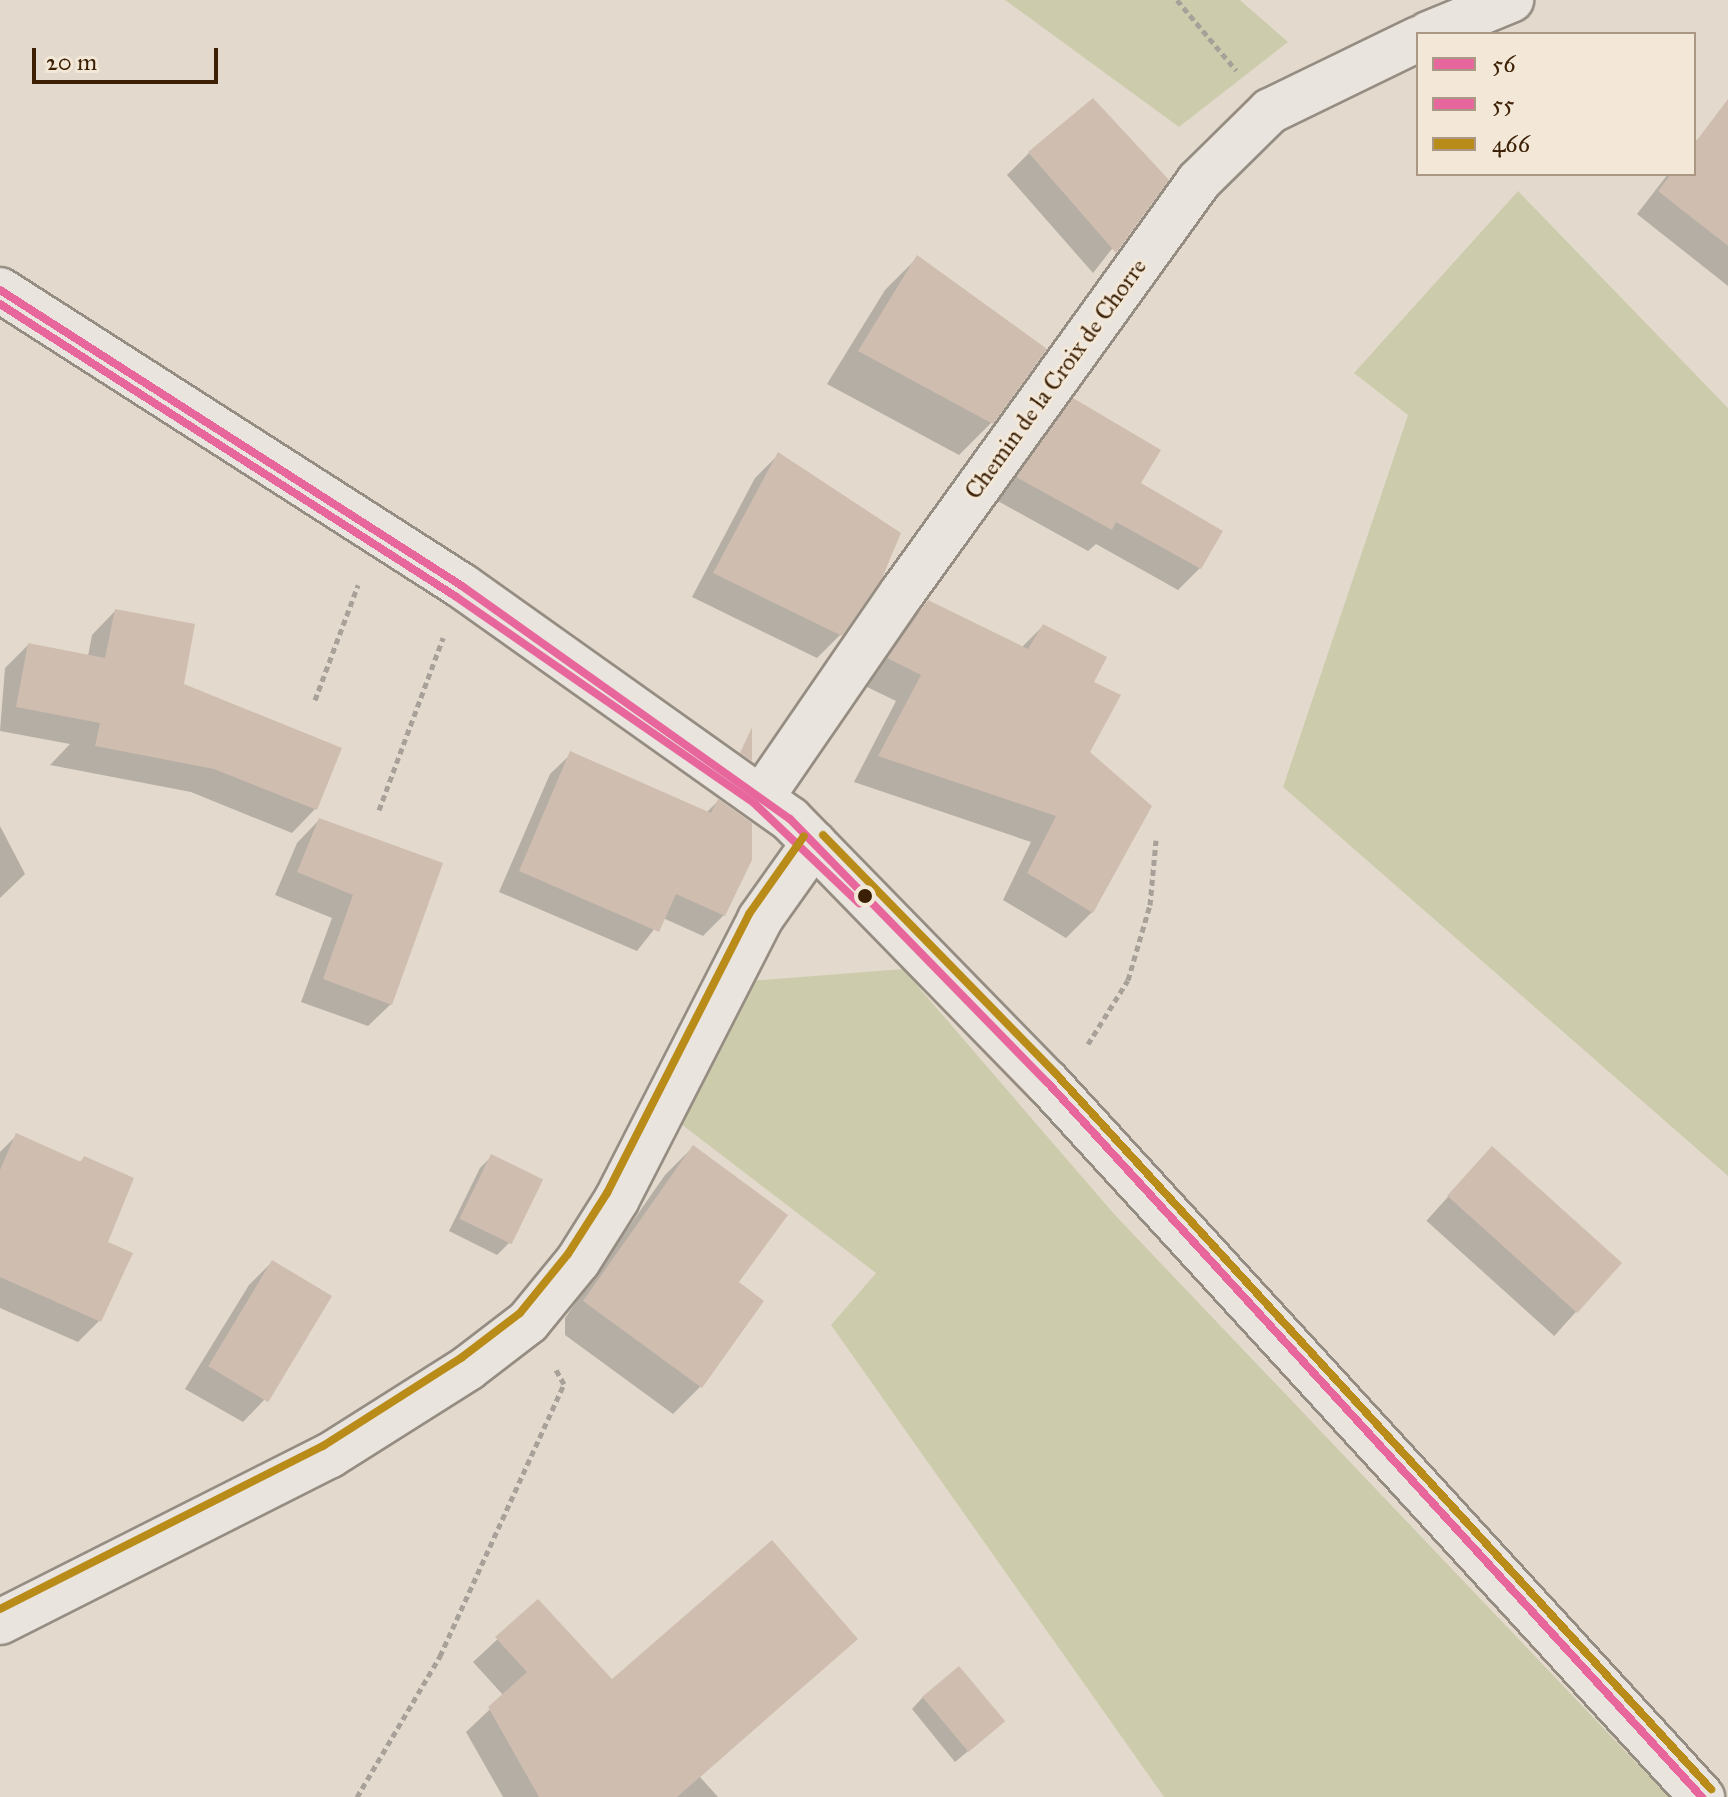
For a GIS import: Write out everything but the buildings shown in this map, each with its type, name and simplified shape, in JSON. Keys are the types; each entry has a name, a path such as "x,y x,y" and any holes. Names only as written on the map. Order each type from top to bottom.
{"street":[{"path":"1433,32 1511,0"},
{"name":"Chemin de la Croix de Chorre","path":"763,795 902,593 1199,181 1270,111 1416,40"},
{"path":"0,290 462,586 763,795 814,843 1047,1082 1702,1797"},
{"path":"0,1622 329,1456 468,1368 528,1322 578,1261 617,1199 760,919 814,843"}],"path":[{"path":"1177,0 1270,111"},
{"path":"315,700 378,532"},
{"path":"379,810 462,586"},
{"path":"1047,1082 1088,1044 1128,980 1150,905 1156,840"},
{"path":"357,1797 440,1656 564,1384 528,1322"}],"green space":[{"path":"1005,0 1240,0 1288,42 1179,127"},
{"path":"1518,191 1728,408 1728,1176 1283,787 1408,415 1354,373"},
{"path":"903,969 1114,1214 1669,1797 1164,1797 831,1325 876,1273 681,1124 735,982"}],"transit line":[{"name":"56","path":"0,290 462,586 790,819 1047,1082 1702,1797"},
{"name":"55","path":"0,304 455,596 755,804 859,903"},
{"name":"466","path":"823,835 1056,1074 1711,1789"},
{"name":"466","path":"0,1609 323,1446 461,1358 520,1313 568,1254 607,1193 749,914 804,836"}]}
